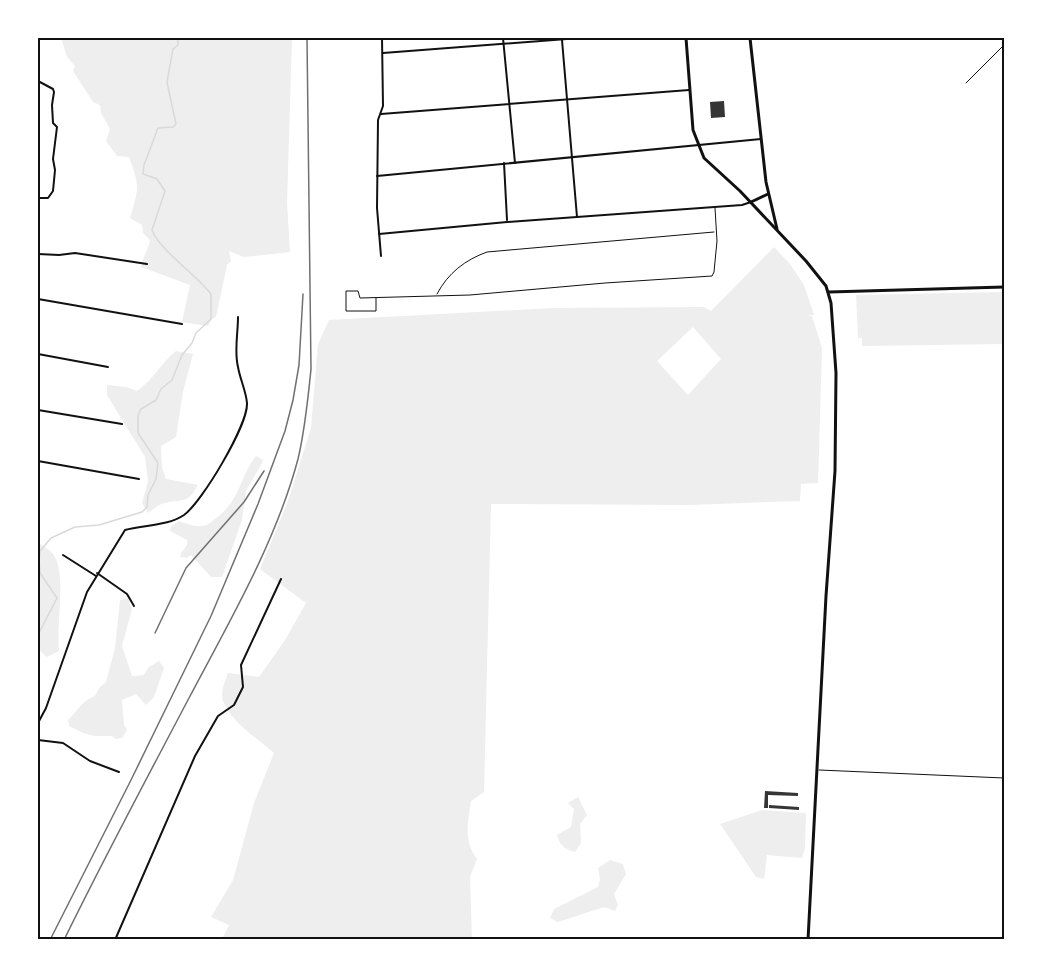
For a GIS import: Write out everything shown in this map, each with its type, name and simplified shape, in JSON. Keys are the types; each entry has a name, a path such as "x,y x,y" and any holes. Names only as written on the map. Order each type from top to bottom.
{"main road":[{"path":"686,38 693,130 697,144 708,163 751,202 806,261 829,292 833,318 836,373 835,471 808,939"},
{"path":"750,38 768,194 777,230"},
{"path":"751,202 768,194"},
{"path":"829,292 1005,287"}],"street":[{"path":"381,256 377,176 378,120 383,106 382,38"},
{"path":"503,38 515,163"},
{"path":"562,38 577,217"},
{"path":"383,53 580,38"},
{"path":"38,81 50,86 54,92 53,123 57,128 53,159 55,170 53,191 48,198 38,198"},
{"path":"381,114 690,90"},
{"path":"377,176 761,139"},
{"path":"504,164 507,222"},
{"path":"380,234 507,222 742,205 751,202"},
{"path":"38,254 75,253 147,264"},
{"path":"38,299 182,324"},
{"path":"38,723 46,708 87,592 125,530 155,525 183,515 213,480 224,461 247,405 236,350 238,316"},
{"path":"38,354 108,367"},
{"path":"38,410 122,424"},
{"path":"38,461 139,479"},
{"path":"63,555 127,594 134,606"},
{"path":"115,939 195,756 218,716 234,705 243,687 241,665 281,579"},
{"path":"38,740 63,743 90,761 119,772"}],"lane":[{"path":"966,83 1005,45"},
{"path":"376,298 376,311 346,311 346,291 358,291 360,298 436,296 712,276 716,261 715,206"},
{"path":"436,296 457,266 472,257 487,252 716,231"},
{"path":"817,770 1005,778"}],"shaded area":[{"path":"61,38 292,38 287,203 290,252 244,257 229,251 231,261 227,265 216,317 208,326 182,322 190,285 141,267 150,240 143,233 142,225 130,218 137,187 133,167 129,157 117,156 106,141 110,129 101,113 100,105 93,102 73,71 75,66 67,57"},
{"path":"774,247 790,264 804,285 814,315 805,316 812,316 822,348 818,483 801,484 800,501 689,505 491,504 484,792 471,801 468,824 468,838 477,859 470,877 472,939 222,939 229,925 211,917 233,880 254,803 274,753 232,716 223,701 222,691 228,673 259,677 285,640 306,603 260,569 288,501 311,428 318,344 329,320 553,308 704,307 711,311","holes":["693,327 721,359 688,395 657,361"]},
{"path":"1004,292 1004,344 862,346 862,338 858,338 856,295"},
{"path":"176,351 193,354 183,392 176,437 161,446 162,468 166,479 198,485 188,498 163,504 148,513 142,503 148,481 145,457 107,395 107,385 137,391"},
{"path":"256,456 263,460 246,491 242,520 222,577 211,577 191,555 187,558 180,557 187,545 187,540 170,531 171,526 179,521 194,526 209,524 230,504"},
{"path":"38,542 53,554 59,573 59,651 47,657 38,649"},
{"path":"128,598 132,609 122,646 132,676 144,675 149,667 159,661 164,668 154,697 146,705 136,694 122,700 124,725 127,730 122,738 83,733 69,726 68,720 83,704 95,696 106,682 115,648 120,600"},
{"path":"578,797 587,815 580,824 581,843 575,852 563,846 557,835 571,827 574,809 568,803"},
{"path":"762,810 806,813 805,848 802,858 767,855 764,879 756,877 720,824"},
{"path":"610,860 623,864 626,874 614,894 618,905 615,911 604,907 558,922 550,918 554,909 598,887 600,879 598,868"}],"building":[{"path":"724,101 725,117 711,118 710,102"},
{"path":"765,791 798,793 798,796 768,795 768,808 764,808"},
{"path":"769,805 799,807 799,810 769,808"}],"waterway":[{"path":"38,635 57,598 40,573 40,551 51,538 75,527 99,525 142,512 147,507 148,495 156,479 158,463 138,433 138,416 141,409 156,400 161,389 172,380 182,355 192,343 196,333 211,319 211,294 162,246 152,230 165,191 157,179 143,174 144,165 158,128 173,127 176,124 167,82 173,49 178,45 178,38"}],"railway":[{"path":"64,940 250,581 277,521 298,459 311,369 307,38"},
{"path":"50,940 211,616 258,504 285,431 293,400 299,365 303,294"},
{"path":"155,633 186,568 244,502 264,471"}]}
